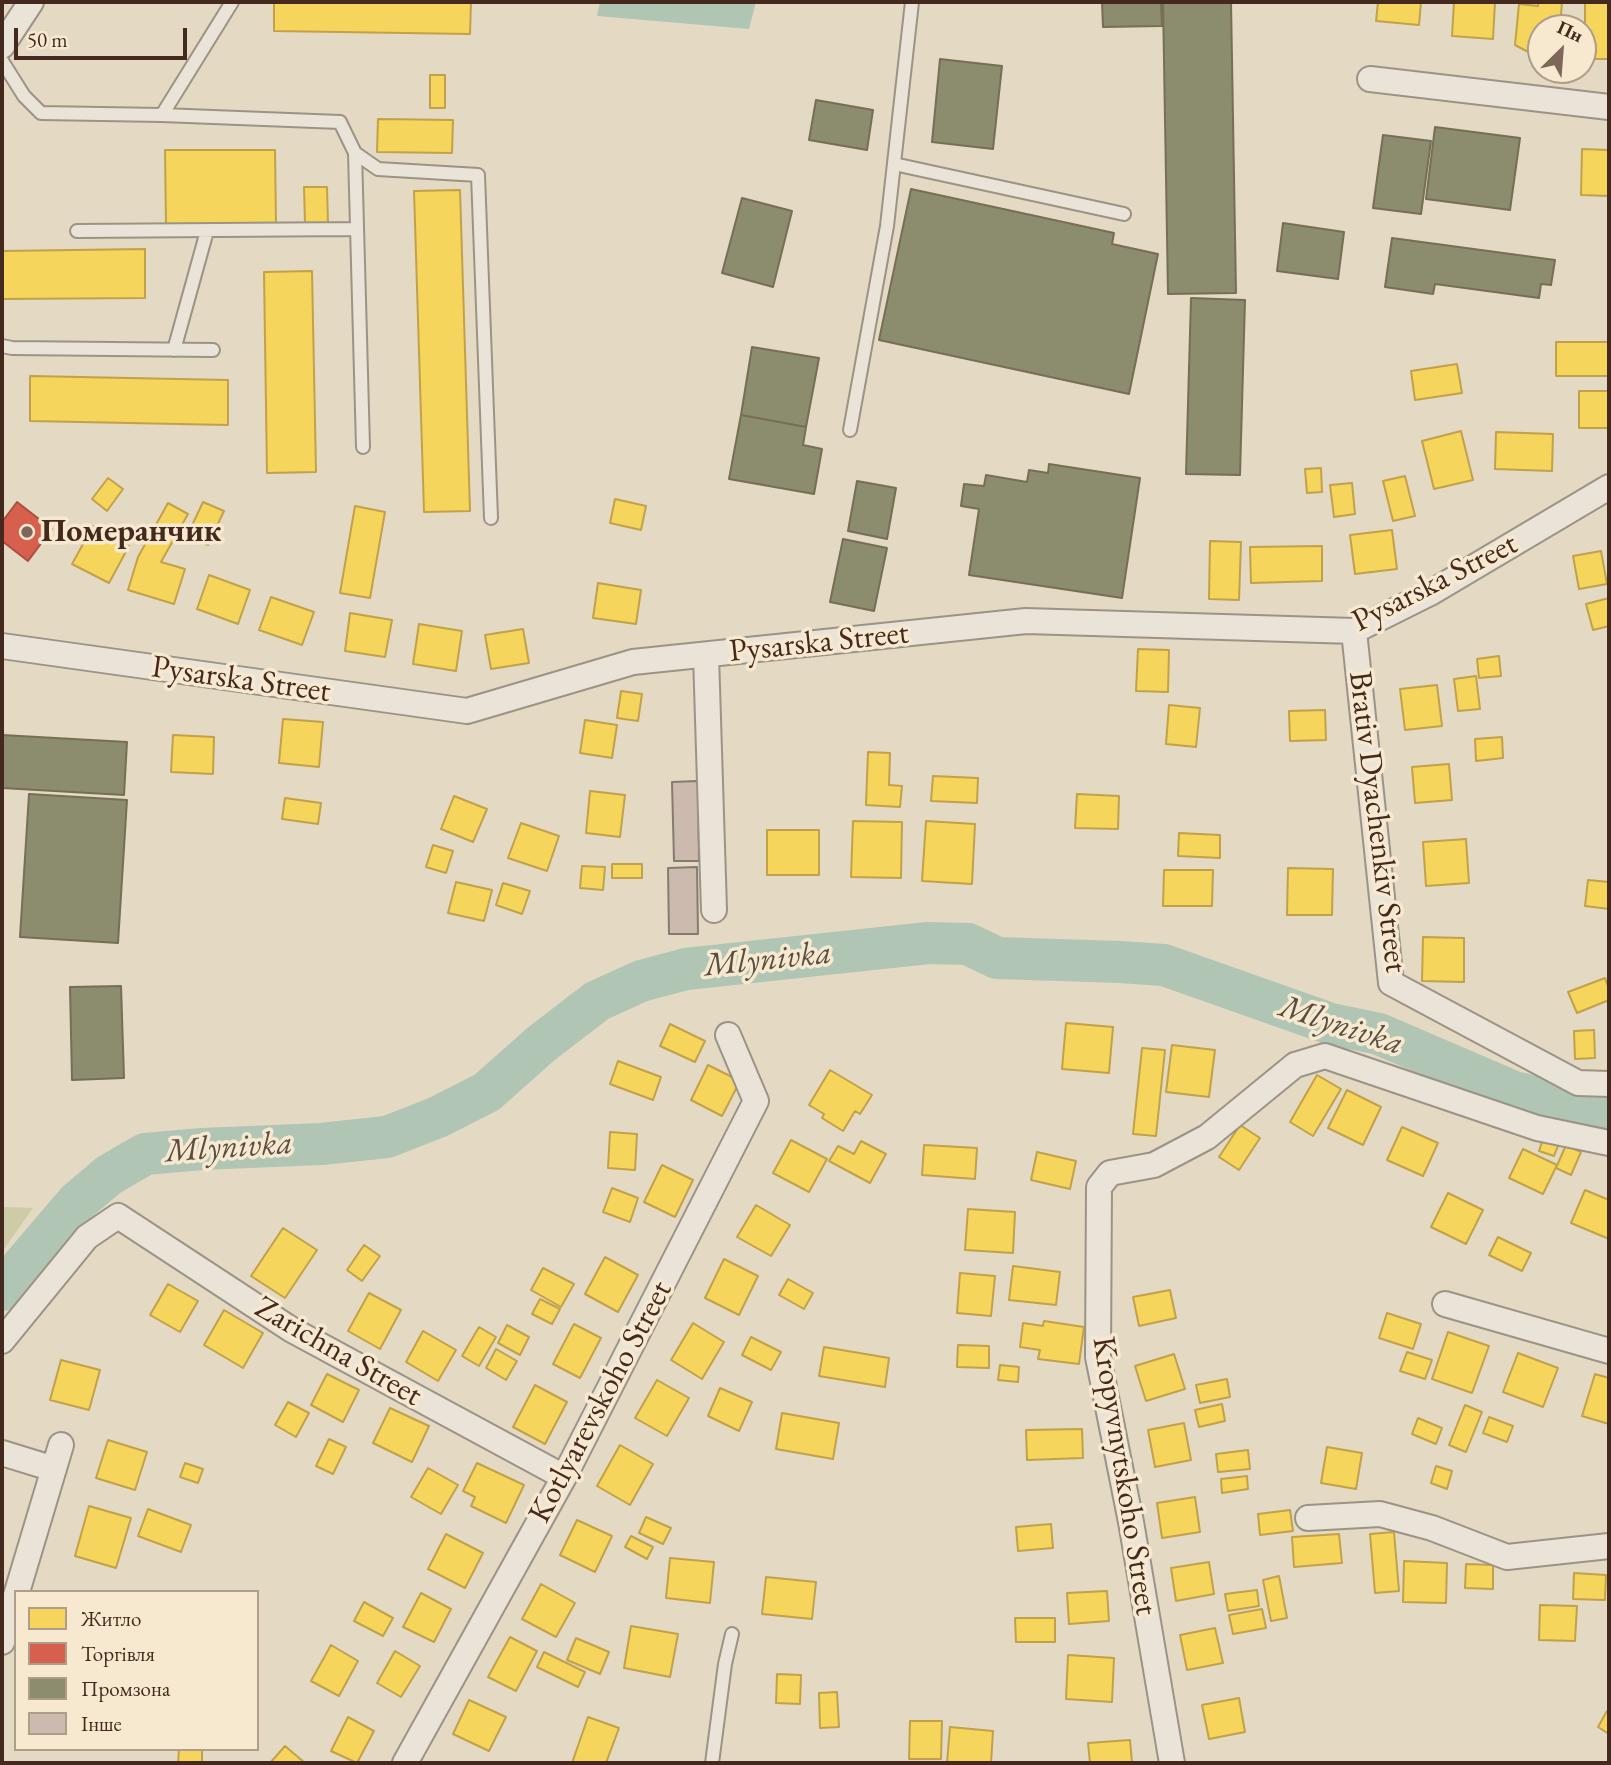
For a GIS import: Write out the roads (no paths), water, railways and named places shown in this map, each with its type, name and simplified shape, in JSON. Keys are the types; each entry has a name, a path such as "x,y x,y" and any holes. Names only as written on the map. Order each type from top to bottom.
{"street":[{"path":"2,46 30,2"},
{"path":"1370,79 1609,107"},
{"name":"Pysarska Street","path":"2,646 467,711 633,662 1026,621 1354,631 1432,592 1609,487"},
{"name":"Brativ Dyachenkiv Street","path":"1354,631 1391,983 1578,1083 1609,1084"},
{"path":"706,655 714,910"},
{"name":"Kotlyarevskoho Street","path":"405,1763 564,1477 757,1101 728,1035"},
{"name":"Kropyvnytskoho Street","path":"1172,1763 1131,1522 1098,1357 1099,1187 1110,1173 1154,1165 1207,1137 1295,1065 1325,1056 1537,1128 1609,1143"},
{"name":"Zarichna Street","path":"2,1341 87,1237 118,1216 292,1330 564,1477"},
{"path":"1445,1304 1609,1351"},
{"path":"17,1590 61,1445"},
{"path":"2,1453 54,1469"},
{"path":"1308,1518 1380,1514 1432,1528 1507,1558 1609,1546"},
{"path":"2,1642 14,1600"}],"lane":[{"path":"162,116 232,2"},
{"path":"850,430 887,226 912,2"},
{"path":"2,61 24,96 41,113 340,121 355,153 363,447"},
{"path":"355,153 378,169 478,175 491,518"},
{"path":"894,164 1124,214"},
{"path":"77,231 357,229"},
{"path":"174,350 207,230"},
{"path":"2,346 213,350"},
{"path":"712,1763 725,1664 732,1634"}],"waterway":[{"name":"Mlynivka","path":"2,1290 77,1202 109,1175 145,1154 321,1144 387,1137 438,1117 487,1092 541,1044 597,1001 641,981 686,969 928,943 968,944 997,958 1164,965 1331,1024 1379,1034 1514,1092 1609,1114"}],"place":[{"name":"Померанчик","path":"27,532"}]}
